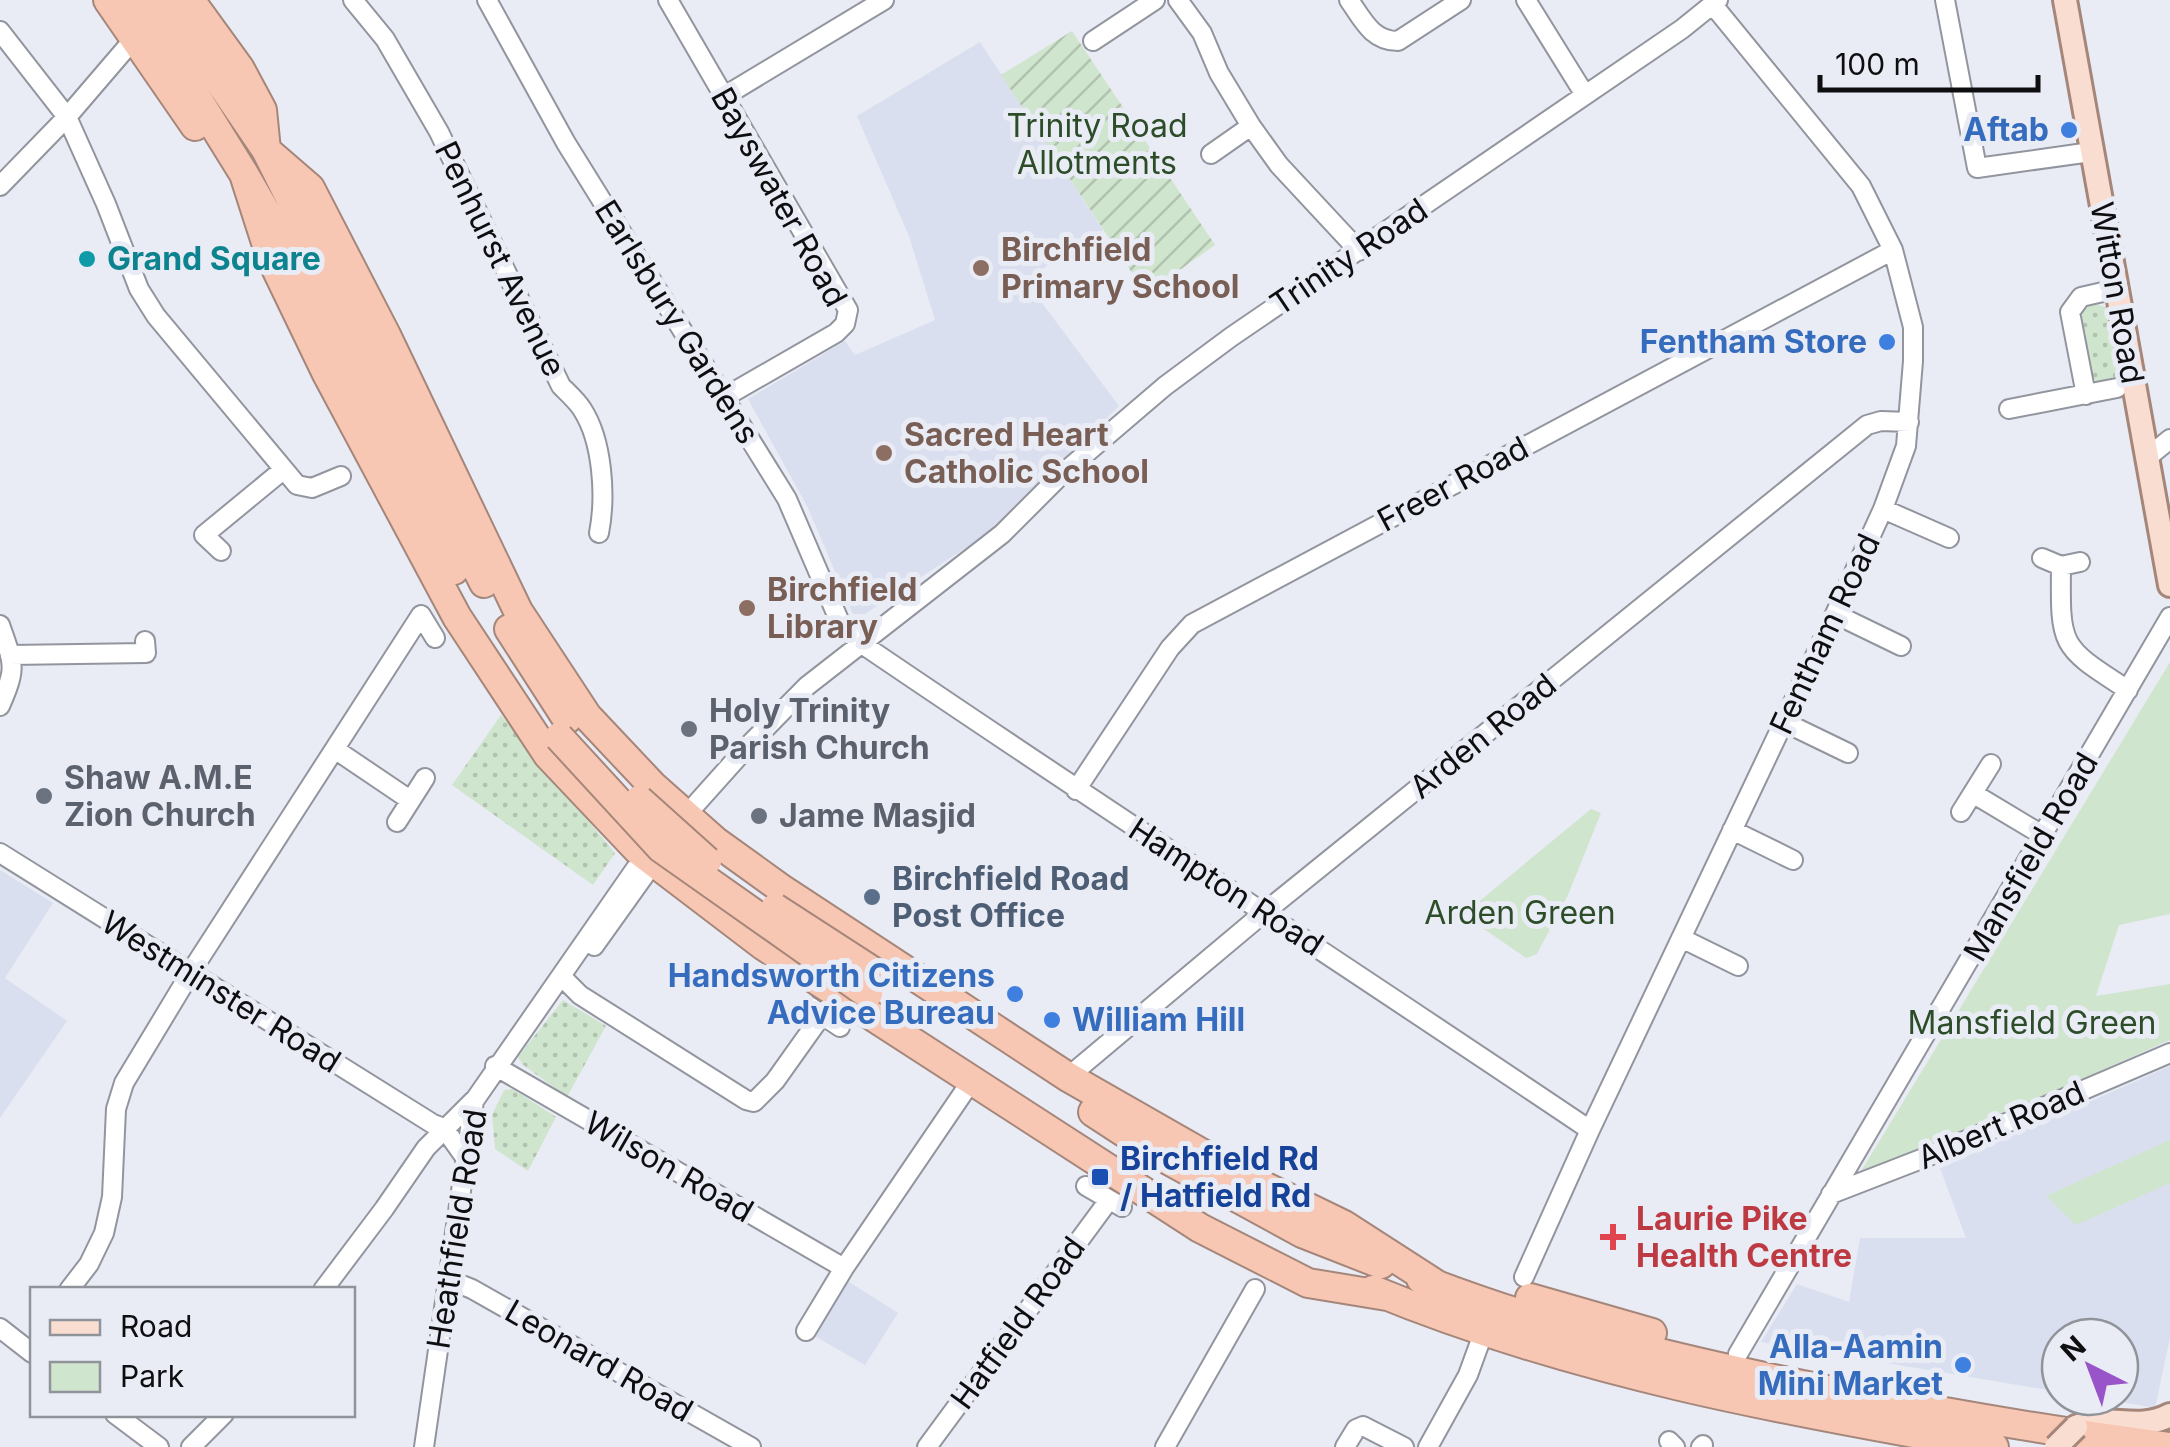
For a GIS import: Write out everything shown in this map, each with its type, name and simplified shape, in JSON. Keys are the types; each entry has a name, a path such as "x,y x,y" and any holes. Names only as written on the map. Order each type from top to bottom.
{"highway":[{"path":"108,0 199,132 241,168 271,258 327,374 457,617 548,755 653,855 764,946 1200,1228 1308,1283 1387,1296"},
{"path":"136,0 241,168 351,360 385,436 480,620 546,722 572,726 639,772 681,820 700,845 717,911"},
{"path":"184,0 240,69 262,110 266,150 496,607 528,662 661,848 874,985 1159,1155 1302,1233 1437,1286 1584,1334 1744,1373 1945,1413 2167,1423"},
{"path":"572,726 608,796 653,855"},
{"path":"681,820 1068,1077 1229,1168 1344,1225 1437,1286"},
{"path":"874,985 1047,1115 1212,1217 1291,1256 1387,1296 1575,1360 1739,1401 1994,1447"},
{"path":"1478,1299 1532,1298 1738,1354 2083,1424"},
{"path":"1575,1360 1614,1390 1771,1423 1924,1447"}],"main road":[{"name":"Witton Road","path":"2065,0 2170,585"},
{"path":"2056,1447 2083,1424 2167,1423"}],"street":[{"name":"Penhurst Avenue","path":"353,0 385,40 438,132 546,358 561,386 582,409 594,435 600,476 599,533"},
{"name":"Earlsbury Gardens","path":"488,0 566,143 787,500 842,627 862,644"},
{"name":"Bayswater Road","path":"668,0 848,310 845,324 836,333 723,398"},
{"path":"723,97 884,0"},
{"path":"1093,41 1156,0"},
{"path":"1178,0 1196,22 1219,73 1251,126 1280,166 1359,251"},
{"path":"1349,0 1372,34 1387,41 1410,36 1462,0"},
{"path":"1526,0 1585,95"},
{"path":"1945,0 1977,168 2091,152"},
{"name":"Trinity Road","path":"653,855 807,686 1002,534 1062,474 1165,386 1716,2"},
{"name":"Fentham Road","path":"1524,1277 1836,614 1882,509 1906,446 1910,422 1912,327 1892,250 1860,186 1716,2"},
{"path":"0,31 66,117 147,304 296,484 312,488 342,476"},
{"path":"0,186 133,40"},
{"path":"1212,154 1251,126"},
{"name":"Freer Road","path":"1076,790 1170,648 1192,624 1892,250"},
{"path":"2086,394 2070,312 2081,297 2116,289"},
{"path":"2009,409 2116,388"},
{"name":"Arden Road","path":"1068,1077 1266,911 1867,425 1910,422"},
{"path":"2148,456 2170,439"},
{"path":"222,551 204,536 283,470"},
{"path":"1882,509 1949,538"},
{"path":"2042,558 2070,564 2064,636 2078,658 2128,690"},
{"path":"1836,614 1901,646"},
{"path":"71,1287 104,1233 112,1197 116,1109 124,1083 421,616 435,638"},
{"name":"Mansfield Road","path":"1738,1354 2170,617"},
{"path":"0,625 13,676 0,706"},
{"path":"10,655 146,652 146,641"},
{"name":"Hampton Road","path":"862,644 1590,1130"},
{"path":"1784,722 1848,753"},
{"path":"336,750 410,800"},
{"path":"1961,812 1991,764"},
{"path":"398,822 425,778"},
{"path":"1974,794 2044,836"},
{"path":"1732,830 1793,860"},
{"name":"Westminster Road","path":"0,852 190,974 444,1128 464,1156"},
{"name":"Heathfield Road","path":"424,1447 474,1100 561,976 587,954 608,927 650,869 653,855"},
{"path":"1681,938 1738,966"},
{"path":"561,976 580,995 655,1045 754,1102 776,1080 815,1010 840,1027"},
{"name":"Albert Road","path":"1831,1194 2170,1053"},
{"name":"Wilson Road","path":"496,1066 844,1268"},
{"path":"806,1331 844,1268 972,1080"},
{"path":"325,1287 384,1209 412,1182 444,1128 474,1100"},
{"name":"Hatfield Road","path":"927,1447 1116,1203 1086,1186"},
{"name":"Leonard Road","path":"447,1279 472,1289 750,1447"},
{"path":"1165,1447 1255,1289"},
{"path":"0,1328 30,1346"},
{"path":"1428,1447 1473,1364 1484,1332"},
{"path":"119,1417 158,1447"},
{"path":"191,1447 221,1417"},
{"path":"1345,1447 1356,1429 1364,1426 1404,1447"}],"shaded area":[{"path":"980,42 1103,230 1025,280 1119,406 996,528 865,614 853,614 808,508 748,399 845,341 855,355 935,320 909,236 857,116"},
{"path":"0,870 53,903 5,978 67,1021 0,1118"},
{"path":"2170,1066 2170,1338 2155,1408 2140,1405 2140,1317 2040,1317 2040,1389 1761,1342 1797,1284 1849,1302 1860,1238 1966,1238 1940,1168"},
{"path":"846,1280 898,1313 865,1365 811,1334"}],"green space":[{"name":"Trinity Road Allotments","path":"1072,31 1215,245 1146,294 1001,75"},
{"path":"2093,303 2107,308 2119,377 2098,383 2090,374 2080,313"},
{"name":"Mansfield Green","path":"2170,662 2170,914 2119,925 2096,996 2170,984 2170,1040 1857,1178"},
{"path":"501,715 615,853 593,885 452,785"},
{"name":"Arden Green","path":"1591,809 1601,813 1568,895 1537,954 1526,958 1468,918 1476,904"},
{"path":"563,1000 606,1026 567,1097 518,1057"},
{"path":"513,1089 556,1117 528,1171 495,1149 492,1115 504,1090"},
{"path":"2170,1140 2170,1183 2076,1225 2046,1196"}],"place":[{"name":"Aftab","path":"2069,130"},
{"name":"Grand Square","path":"87,259"},
{"name":"Birchfield Primary School","path":"981,268"},
{"name":"Fentham Store","path":"1887,342"},
{"name":"Sacred Heart Catholic School","path":"884,453"},
{"name":"Birchfield Library","path":"747,608"},
{"name":"Holy Trinity Parish Church","path":"689,729"},
{"name":"Shaw A.M.E Zion Church","path":"44,796"},
{"name":"Jame Masjid","path":"759,816"},
{"name":"Birchfield Road Post Office","path":"872,897"},
{"name":"Handsworth Citizens Advice Bureau","path":"1015,994"},
{"name":"William Hill","path":"1052,1020"},
{"name":"Birchfield Rd / Hatfield Rd","path":"1100,1177"},
{"name":"Laurie Pike Health Centre","path":"1613,1237"},
{"name":"Alla-Aamin Mini Market","path":"1963,1365"}]}
